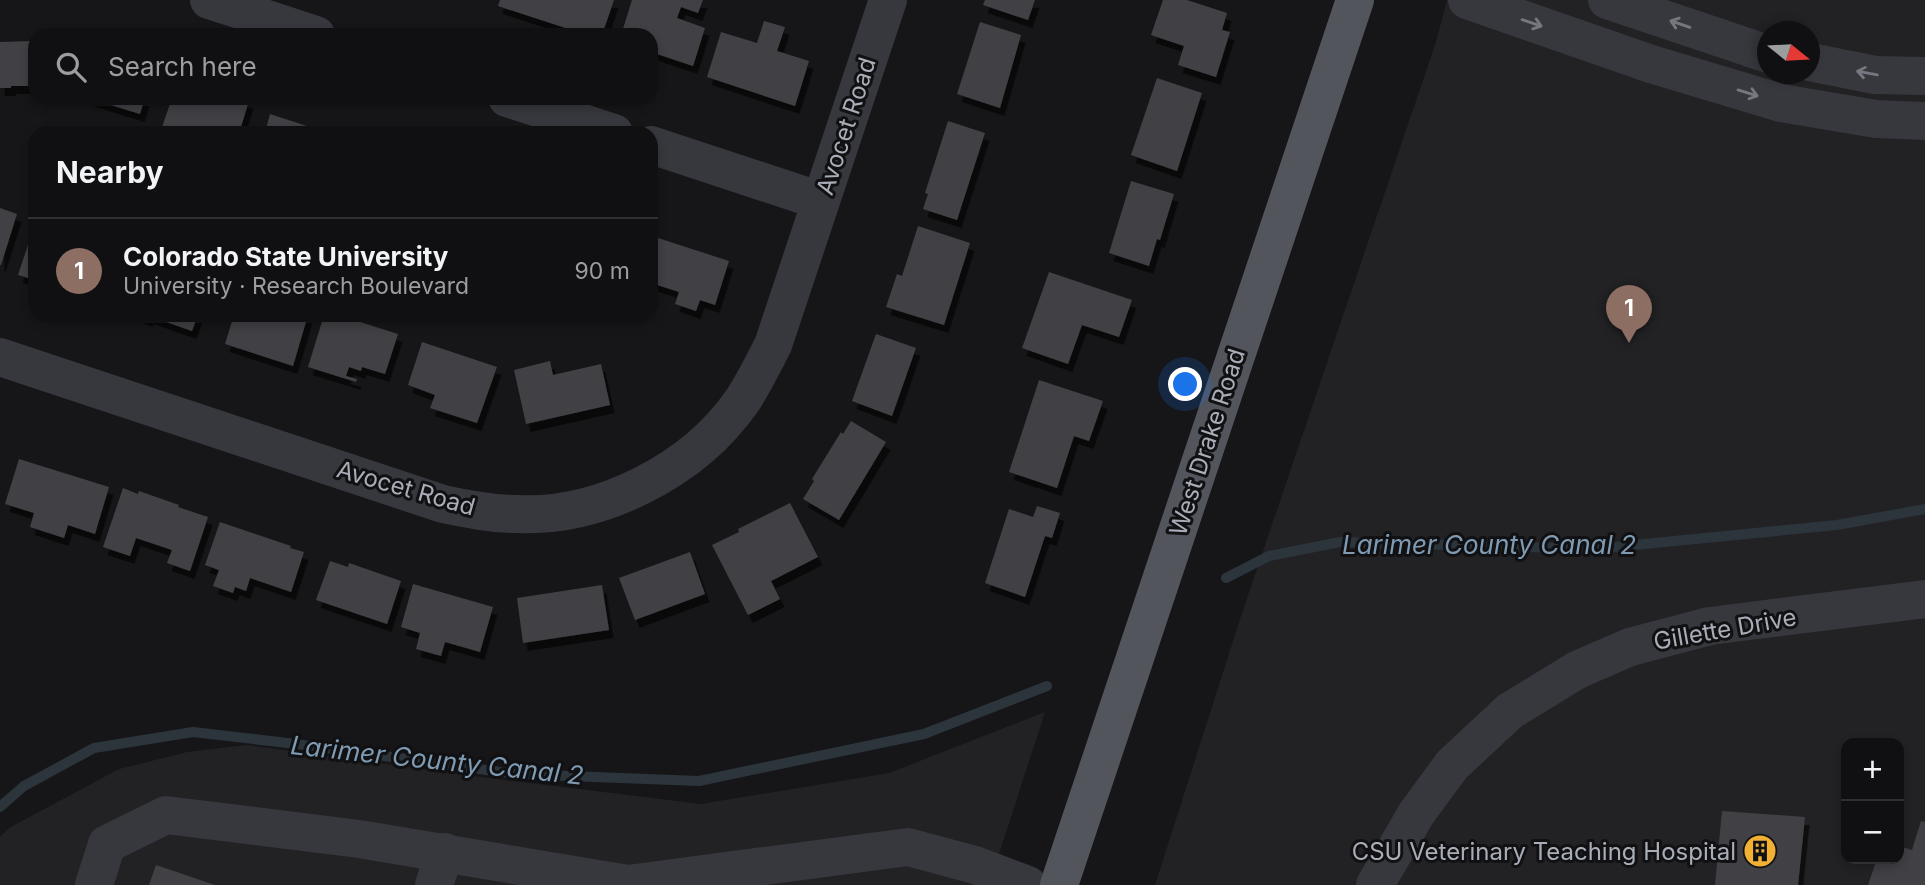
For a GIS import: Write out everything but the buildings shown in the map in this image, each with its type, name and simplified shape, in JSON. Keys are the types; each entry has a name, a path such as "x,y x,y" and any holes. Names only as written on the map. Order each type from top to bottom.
{"main road":[{"name":"West Drake Road","path":"1059,885 1354,0"}],"street":[{"path":"209,0 295,28"},
{"name":"Avocet Road","path":"0,357 443,504 518,515 556,512 603,502 647,483 687,458 715,432 756,379 773,345 888,0"},
{"path":"1467,0 1651,64 1781,103 1876,118 1925,121"},
{"path":"1607,0 1757,50"},
{"path":"1820,64 1875,75 1925,76"},
{"path":"528,105 593,126"},
{"path":"658,147 821,201"},
{"name":"Gillette Drive","path":"1376,885 1416,814 1452,765 1510,711 1577,670 1630,647 1710,626 1925,599"},
{"path":"94,885 107,844 166,815 359,839 439,869 628,884 908,847 975,864 1028,885"}],"shaded area":[{"path":"1447,0 1925,0 1925,885 1155,885 1242,613 1436,42"},
{"path":"1045,712 989,885 0,885 0,837 9,828 119,769 187,752 247,745 701,804 889,773"}],"waterway":[{"name":"Larimer County Canal 2","path":"1226,578 1269,556 1340,542 1594,549 1837,525 1925,509"},
{"name":"Larimer County Canal 2","path":"0,807 24,786 94,748 193,732 516,774 699,781 924,734 1047,686"}],"place":[{"name":"Colorado State University","path":"1629,343"},
{"name":"CSU Veterinary Teaching Hospital","path":"1760,851"}]}
